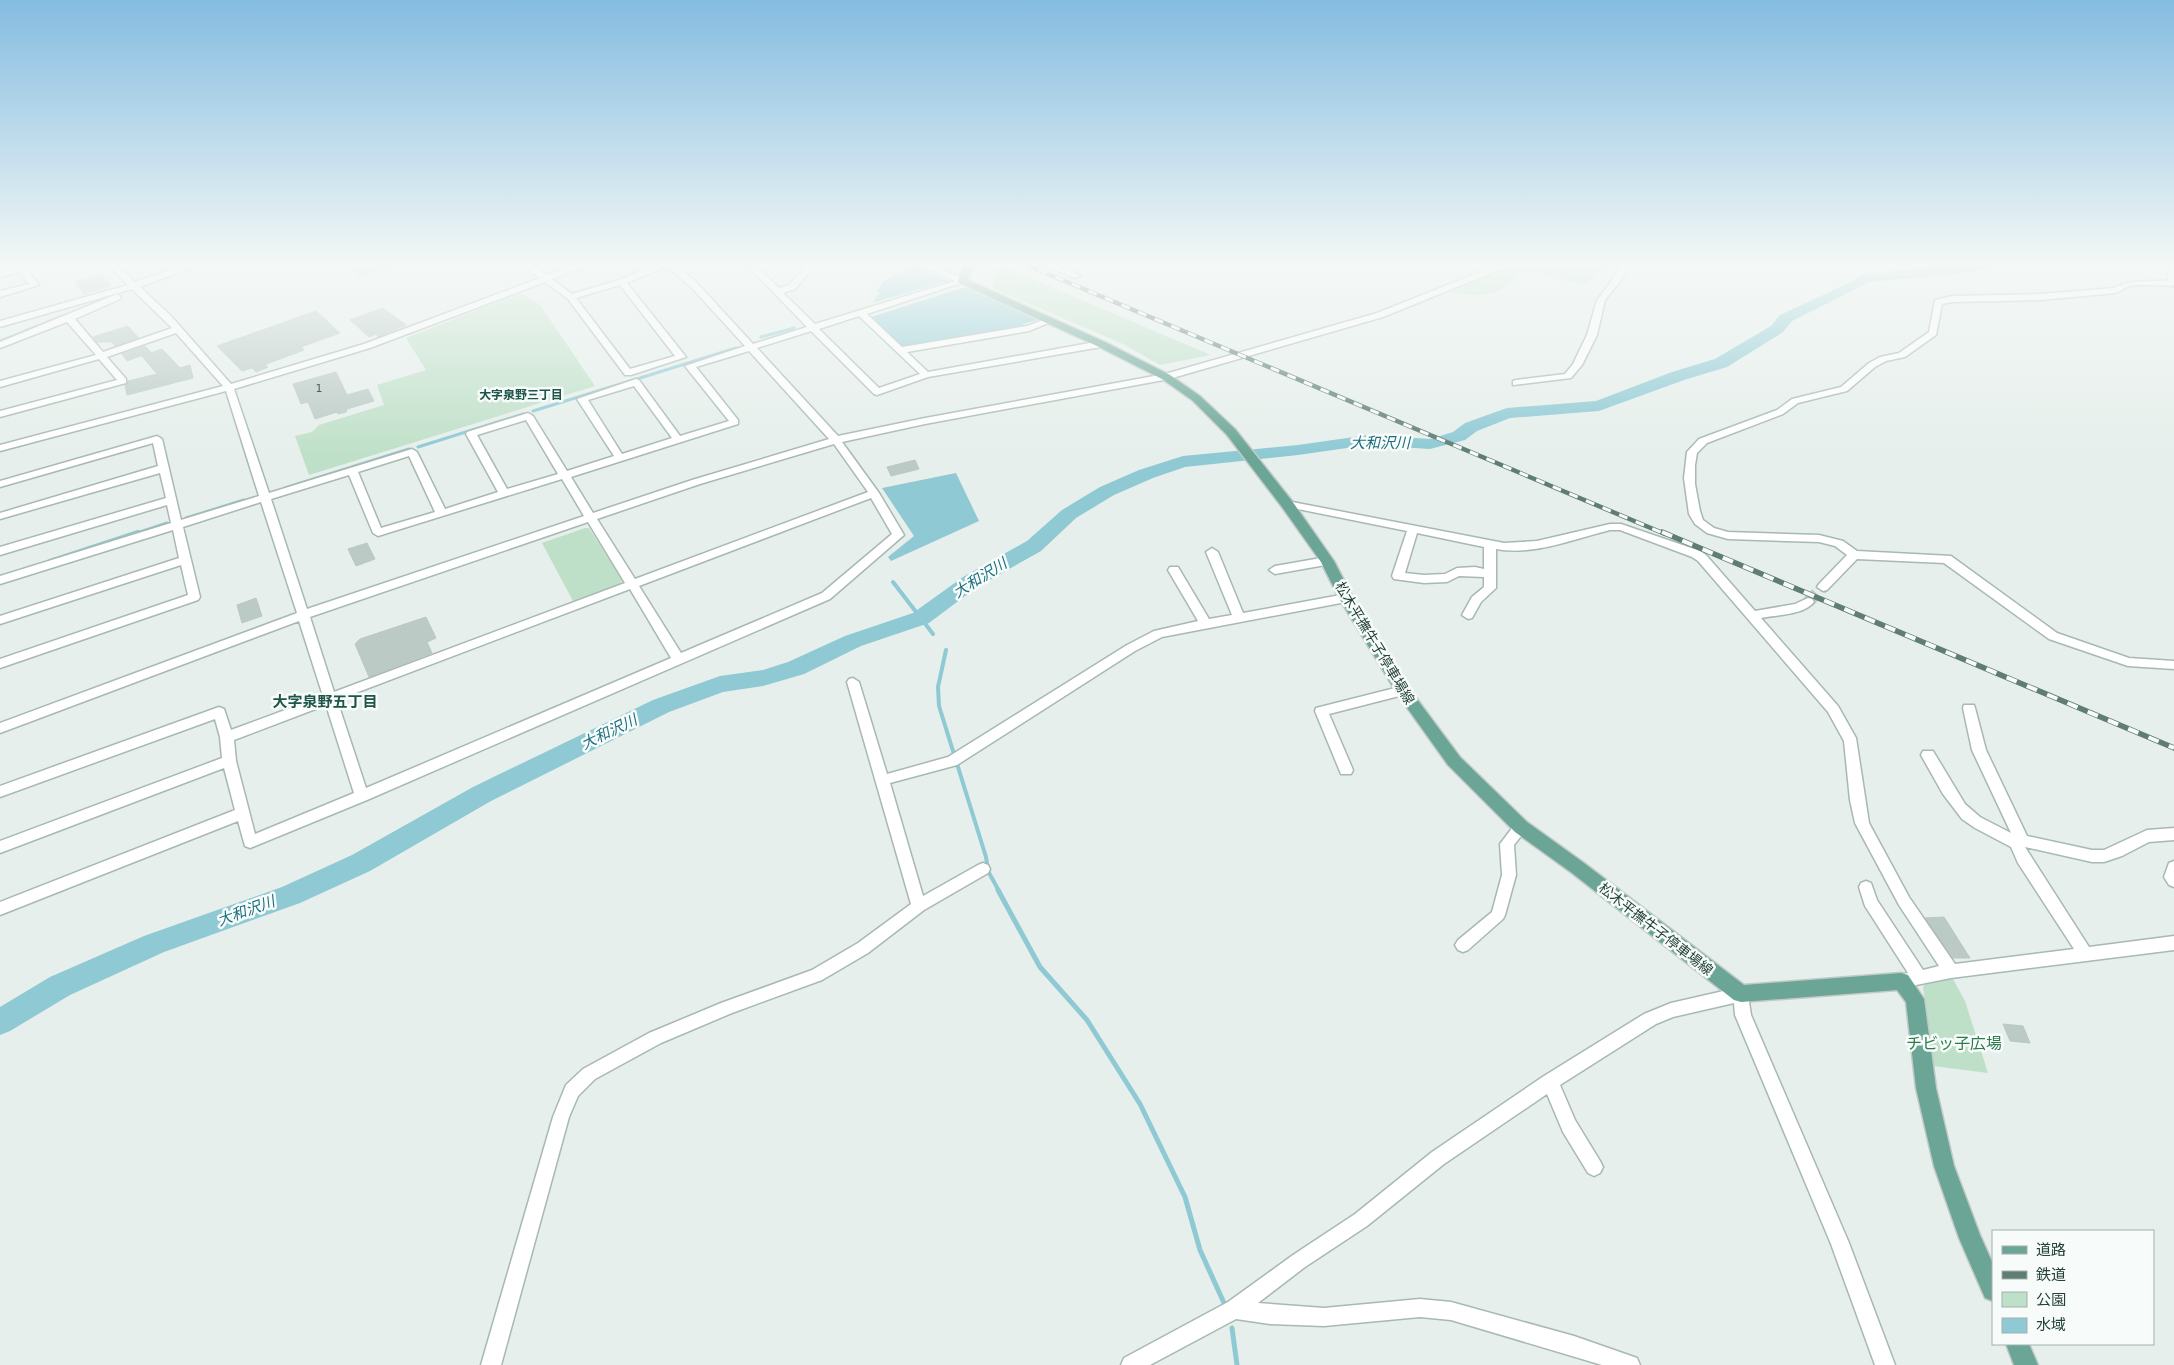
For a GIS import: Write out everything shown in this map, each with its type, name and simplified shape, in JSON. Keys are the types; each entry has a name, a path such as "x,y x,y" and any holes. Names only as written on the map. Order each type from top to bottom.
{"main road":[{"path":"1061,327 1166,376"},
{"name":"松木平撫牛子停車場線","path":"1166,376 1196,398 1231,432 1288,504 1327,561 1346,598 1403,690 1454,761 1521,827 1578,868 1741,994"},
{"path":"1741,994 1910,979 1915,999 1926,1088 1944,1166 1970,1238 1992,1288"},
{"path":"2017,1345 2026,1365"}],"street":[{"path":"0,344 46,327"},
{"path":"0,414 123,381 76,327"},
{"path":"176,327 229,387 362,796"},
{"path":"0,448 229,387 367,346 419,327"},
{"path":"593,327 628,373 681,357 657,327"},
{"path":"0,792 219,712 227,738 229,761 250,842 362,796 826,596 898,535 874,493 836,440 732,327"},
{"path":"352,471 378,533 735,422 690,366 812,327 877,392 926,375 1101,344"},
{"path":"875,327 926,375"},
{"path":"902,350 1033,327"},
{"path":"0,728 303,615 590,516 836,440 926,421 1166,376 1339,327"},
{"path":"1516,383 1568,376 1577,365 1580,354 1592,335 1594,327"},
{"path":"1934,327 1933,333 1902,355 1883,358 1844,389 1795,401 1780,412 1703,441 1692,452 1688,478 1689,490 1697,520 1709,531 1729,535 1803,536 1838,544 1854,555 1947,559 2053,636 2128,662 2174,665"},
{"path":"0,384 101,356 178,329"},
{"path":"620,458 582,398 636,382 678,440"},
{"path":"505,495 471,434 528,416 679,660"},
{"path":"0,484 157,439 194,597 0,664"},
{"path":"0,580 412,452 442,514"},
{"path":"0,516 164,468"},
{"path":"227,738 874,493"},
{"path":"0,552 170,500"},
{"path":"1288,504 1504,547 1537,545 1610,527 1629,528 1696,554 1834,709 1851,741 1857,800 1862,823 1904,901 1951,971"},
{"path":"1413,529 1398,576 1424,579 1447,578 1457,572 1490,574"},
{"path":"1468,615 1476,600 1490,588 1490,545"},
{"path":"1212,552 1239,618"},
{"path":"1823,587 1854,555"},
{"path":"0,620 185,560"},
{"path":"1275,570 1327,561"},
{"path":"1174,570 1206,624"},
{"path":"883,780 955,759 1131,648 1158,634 1180,628 1346,598"},
{"path":"1752,616 1798,608 1808,602"},
{"path":"853,682 919,906"},
{"path":"1346,770 1332,755 1321,711 1403,690"},
{"path":"1969,708 1979,750 2019,842 2023,860 2086,955"},
{"path":"1928,755 1962,810 1975,821 2019,842 2092,856 2104,856 2117,852 2147,836 2174,834"},
{"path":"0,847 229,761"},
{"path":"0,909 242,813"},
{"path":"1463,945 1498,915 1509,875 1507,844 1521,827"},
{"path":"2174,867 2171,877 2174,881"},
{"path":"491,1365 561,1117 572,1091 589,1074 655,1038 727,1008 817,975 863,948 919,906 983,869"},
{"path":"1866,888 1870,902 1910,979 1951,971 2174,943"},
{"path":"1131,1365 1235,1309 1299,1261 1361,1220 1438,1158 1550,1082 1650,1018 1671,1010 1741,994 1743,1014 1840,1243 1885,1365"},
{"path":"1550,1082 1569,1126 1594,1167"},
{"path":"1235,1309 1270,1315 1324,1317 1420,1308 1451,1311 1574,1346 1630,1365"}],"green space":[{"path":"435,327 555,327 595,386 309,475 295,436 312,432 319,425 384,405 377,385 426,370 406,338"},
{"path":"1083,327 1144,327 1211,355 1160,365 1123,344"},
{"path":"589,528 622,580 620,584 573,601 542,543"},
{"name":"チビッ子広場","path":"1953,979 1965,1001 1988,1073 1933,1066 1923,986 1929,983"}],"water":[{"path":"881,327 1024,327 906,347 902,346"},
{"path":"956,473 979,521 891,561 888,557 914,536 882,488"}],"building":[{"path":"129,327 139,338 115,346 112,342 97,342 93,337"},
{"path":"272,327 333,327 340,333 301,347 304,350 264,365 268,367 256,372 252,368 242,371 217,346"},
{"path":"357,327 402,327 378,337 376,334 369,337"},
{"path":"145,346 151,352 127,361 122,354"},
{"path":"162,349 180,368 190,365 193,378 127,395 125,385 128,381 157,374 142,356"},
{"path":"336,372 347,395 368,389 374,401 347,409 346,412 338,414 337,412 315,419 308,402 301,404 293,384"},
{"path":"915,460 919,469 891,476 887,467"},
{"path":"367,543 375,559 356,566 348,549"},
{"path":"256,598 262,616 242,623 237,605"},
{"path":"426,617 436,638 427,642 432,653 369,677 355,644 360,639"},
{"path":"1944,917 1970,958 1953,958 1925,918"},
{"path":"2003,1024 2023,1026 2030,1043 2010,1041"}],"waterway":[{"path":"25,331 36,327"},
{"name":"大和沢川","path":"0,1022 60,986 154,944 291,895 361,863 482,794 661,706 720,684 763,678 796,668 853,641 921,618 970,582 1034,546 1069,514 1107,491 1146,474 1183,462 1298,450 1368,440 1430,444 1459,436 1471,427 1507,413 1599,406 1678,376 1721,363 1779,327"},
{"path":"761,337 794,328"},
{"path":"0,341 26,331"},
{"path":"637,379 736,348"},
{"path":"533,411 630,381"},
{"path":"418,447 523,414"},
{"path":"285,488 409,449"},
{"path":"186,518 244,500"},
{"path":"134,534 167,523"},
{"path":"50,561 138,532"},
{"path":"893,582 933,634"},
{"path":"946,650 938,687 939,706 986,857 988,871 999,891"},
{"path":"998,890 1040,967 1087,1020 1140,1104 1185,1197 1200,1250 1224,1303"},
{"path":"1232,1328 1237,1365"}],"tunnel":[{"path":"1808,602 1823,587"}],"railway":[{"path":"1173,327 1665,534"},
{"path":"1662,532 2174,748"}],"district":[{"name":"大字泉野三丁目","path":"521,395"},
{"name":"大字泉野五丁目","path":"325,702"}]}
